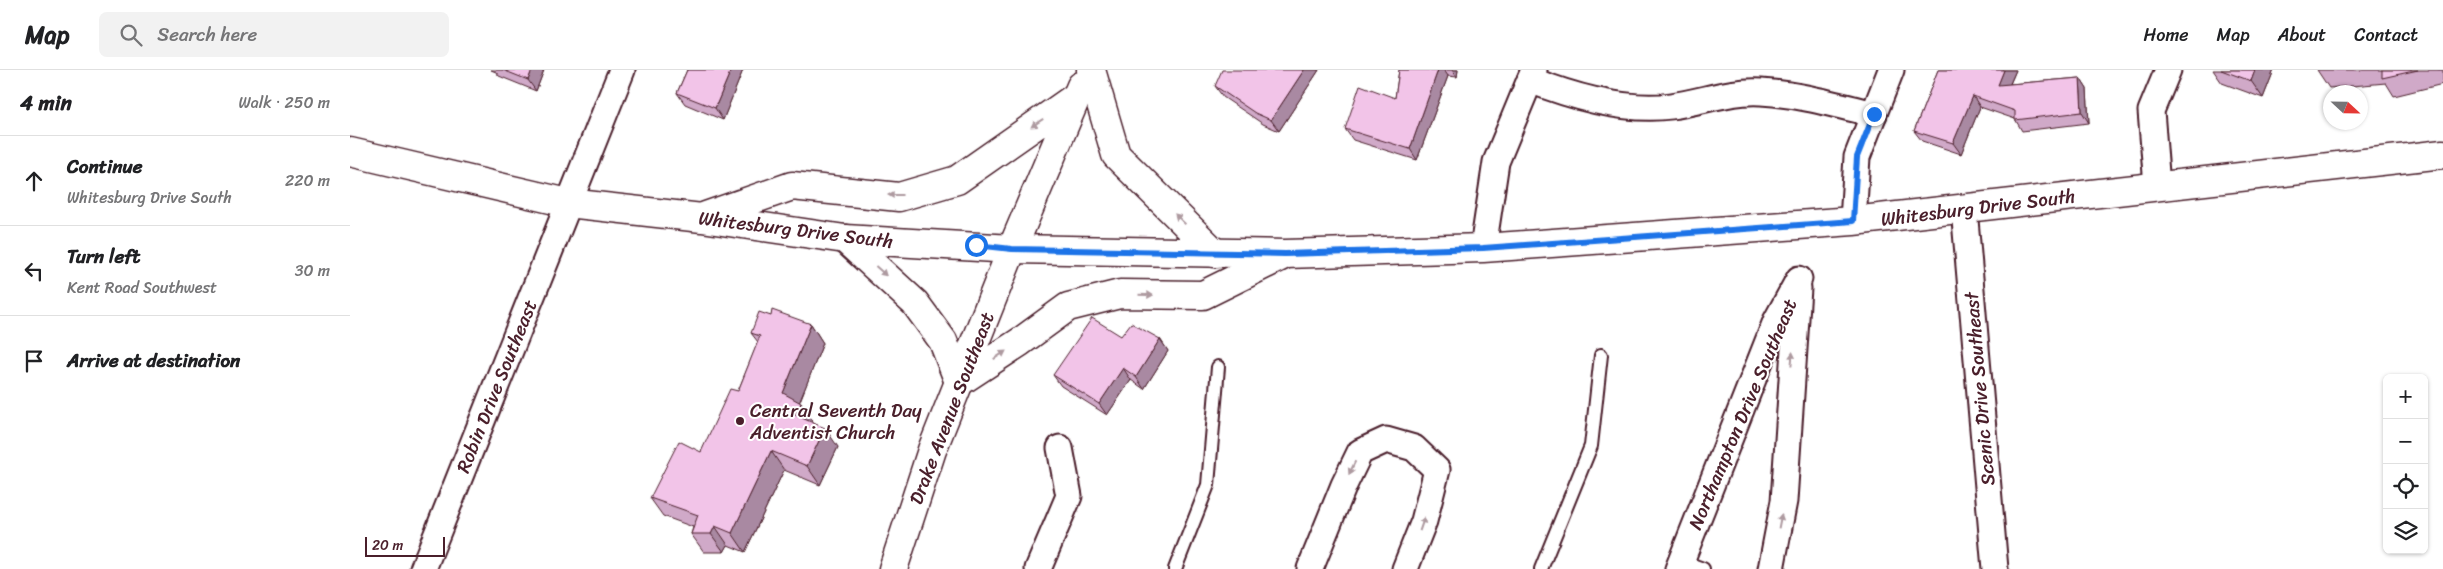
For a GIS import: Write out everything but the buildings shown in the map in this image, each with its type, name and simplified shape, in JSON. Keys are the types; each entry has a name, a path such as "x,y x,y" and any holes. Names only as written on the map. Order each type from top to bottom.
{"main road":[{"name":"Drake Avenue Southeast","path":"893,569 932,450 1012,249 1089,70"},
{"path":"1089,70 1116,155 1215,253"},
{"path":"702,218 792,186 899,197 957,180 1077,96"},
{"name":"Whitesburg Drive South","path":"350,152 568,203 702,218 845,238 1012,249 1285,254 1483,248 1853,221 2443,154"},
{"path":"845,238 915,303 943,341 959,382 1020,342 1068,307 1120,294 1203,295 1285,254"}],"street":[{"name":"Robin Drive Southeast","path":"423,569 622,70"},
{"path":"1853,221 1857,157 1891,70"},
{"path":"2156,186 2151,111 2168,70"},
{"path":"1483,248 1496,162 1532,75 1586,97 1626,105 1670,106 1730,93 1761,92 1798,96 1874,114"},
{"name":"Scenic Drive Southeast","path":"1964,208 1995,569"},
{"name":"Northampton Drive Southeast","path":"1688,566 1776,321 1799,279 1784,500 1771,569"},
{"path":"1310,569 1344,485 1360,452 1386,440 1414,448 1437,470 1424,521 1404,569"},
{"path":"1038,569 1070,496 1060,448"}],"lane":[{"path":"1541,569 1591,446 1601,355"},
{"path":"1174,569 1208,484 1218,367"}],"place":[{"name":"Central Seventh Day Adventist Church","path":"740,421"}],"route":[{"path":"976,245 1012,249 1285,254 1483,248 1704,234 1853,221 1857,157 1874,114"}]}
